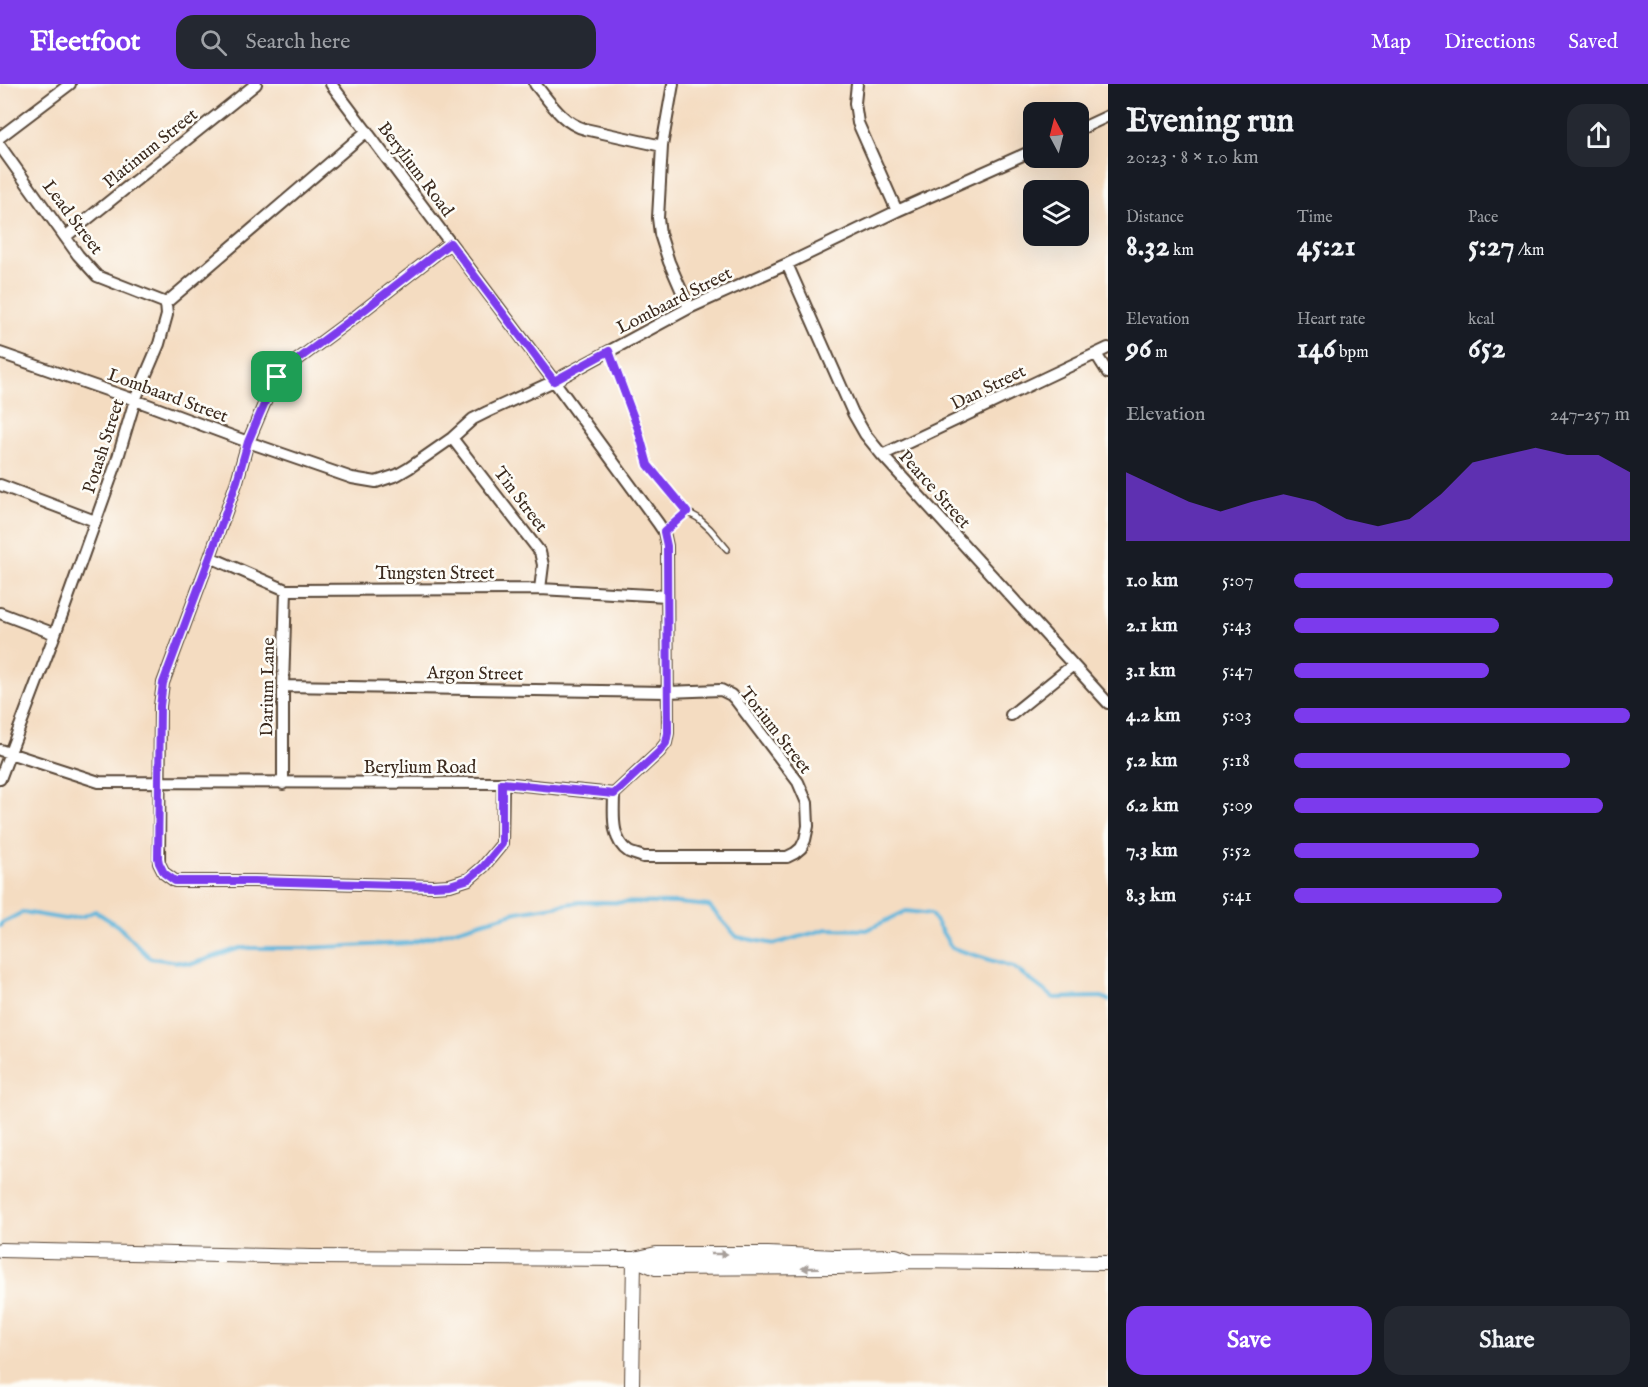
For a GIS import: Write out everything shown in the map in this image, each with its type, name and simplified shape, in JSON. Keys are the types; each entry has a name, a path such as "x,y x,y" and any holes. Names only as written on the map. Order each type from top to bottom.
{"street":[{"path":"0,137 70,84"},
{"name":"Platinum Street","path":"65,237 256,84"},
{"name":"Berylium Road","path":"5,752 99,782 502,783 614,794 666,743 668,733 667,546 664,532 331,84"},
{"path":"535,84 561,116 573,125 662,146"},
{"path":"673,84 662,146 658,201 660,234 669,262 689,308"},
{"path":"857,84 855,104 858,123 897,211"},
{"path":"1089,125 1108,116"},
{"path":"166,303 367,131"},
{"name":"Lead Street","path":"0,146 78,255 97,276 166,303"},
{"name":"Lombaard Street","path":"0,353 352,478 376,482 403,472 452,438 473,419 554,381 689,308 1023,155"},
{"path":"450,243 281,372 274,381 248,442 237,481 163,683 159,863 164,873 175,881 450,885 469,879 483,867 502,844 502,783"},
{"name":"Pearce Street","path":"788,264 853,413 865,434 1108,703"},
{"name":"Potash Street","path":"0,779 5,752 56,633 116,464 135,400 159,344 166,315 166,303"},
{"name":"Dan Street","path":"882,455 1108,348"},
{"path":"1096,354 1108,374"},
{"name":"Tin Street","path":"452,438 540,552 543,565 540,589"},
{"path":"0,485 95,521"},
{"name":"Tungsten Street","path":"210,557 286,590 540,589 667,596"},
{"name":"Darium Lane","path":"283,783 286,590"},
{"path":"0,613 56,633"},
{"path":"1011,715 1074,665"},
{"name":"Argon Street","path":"283,686 667,693"},
{"name":"Torium Street","path":"614,794 614,827 622,844 629,852 643,857 787,857 801,848 808,814 803,792 798,782 731,695 721,690 667,693"},
{"path":"0,1250 312,1257 634,1259 656,1268 837,1267 891,1265 910,1261 1108,1263"},
{"path":"632,1387 634,1259"}],"lane":[{"path":"609,351 638,429 648,465 687,512 710,529 727,549"},
{"path":"664,532 687,512"}],"waterway":[{"path":"0,926 23,912 65,919 84,916 95,911 118,926 150,958 192,964 240,948 307,948 410,943 517,912 580,902 678,903 709,906 737,937 774,944 827,929 867,930 906,911 931,914 952,948 1013,967 1054,998 1102,997 1108,1000"}],"route":[{"path":"450,243 554,381 609,351 638,429 648,465 687,512 664,532 667,546 668,733 666,743 614,794 502,783 502,844 483,867 469,879 450,885 433,886 175,881 168,878 161,870 158,858 160,706 163,683 237,481 248,442 277,377 450,243"}]}
